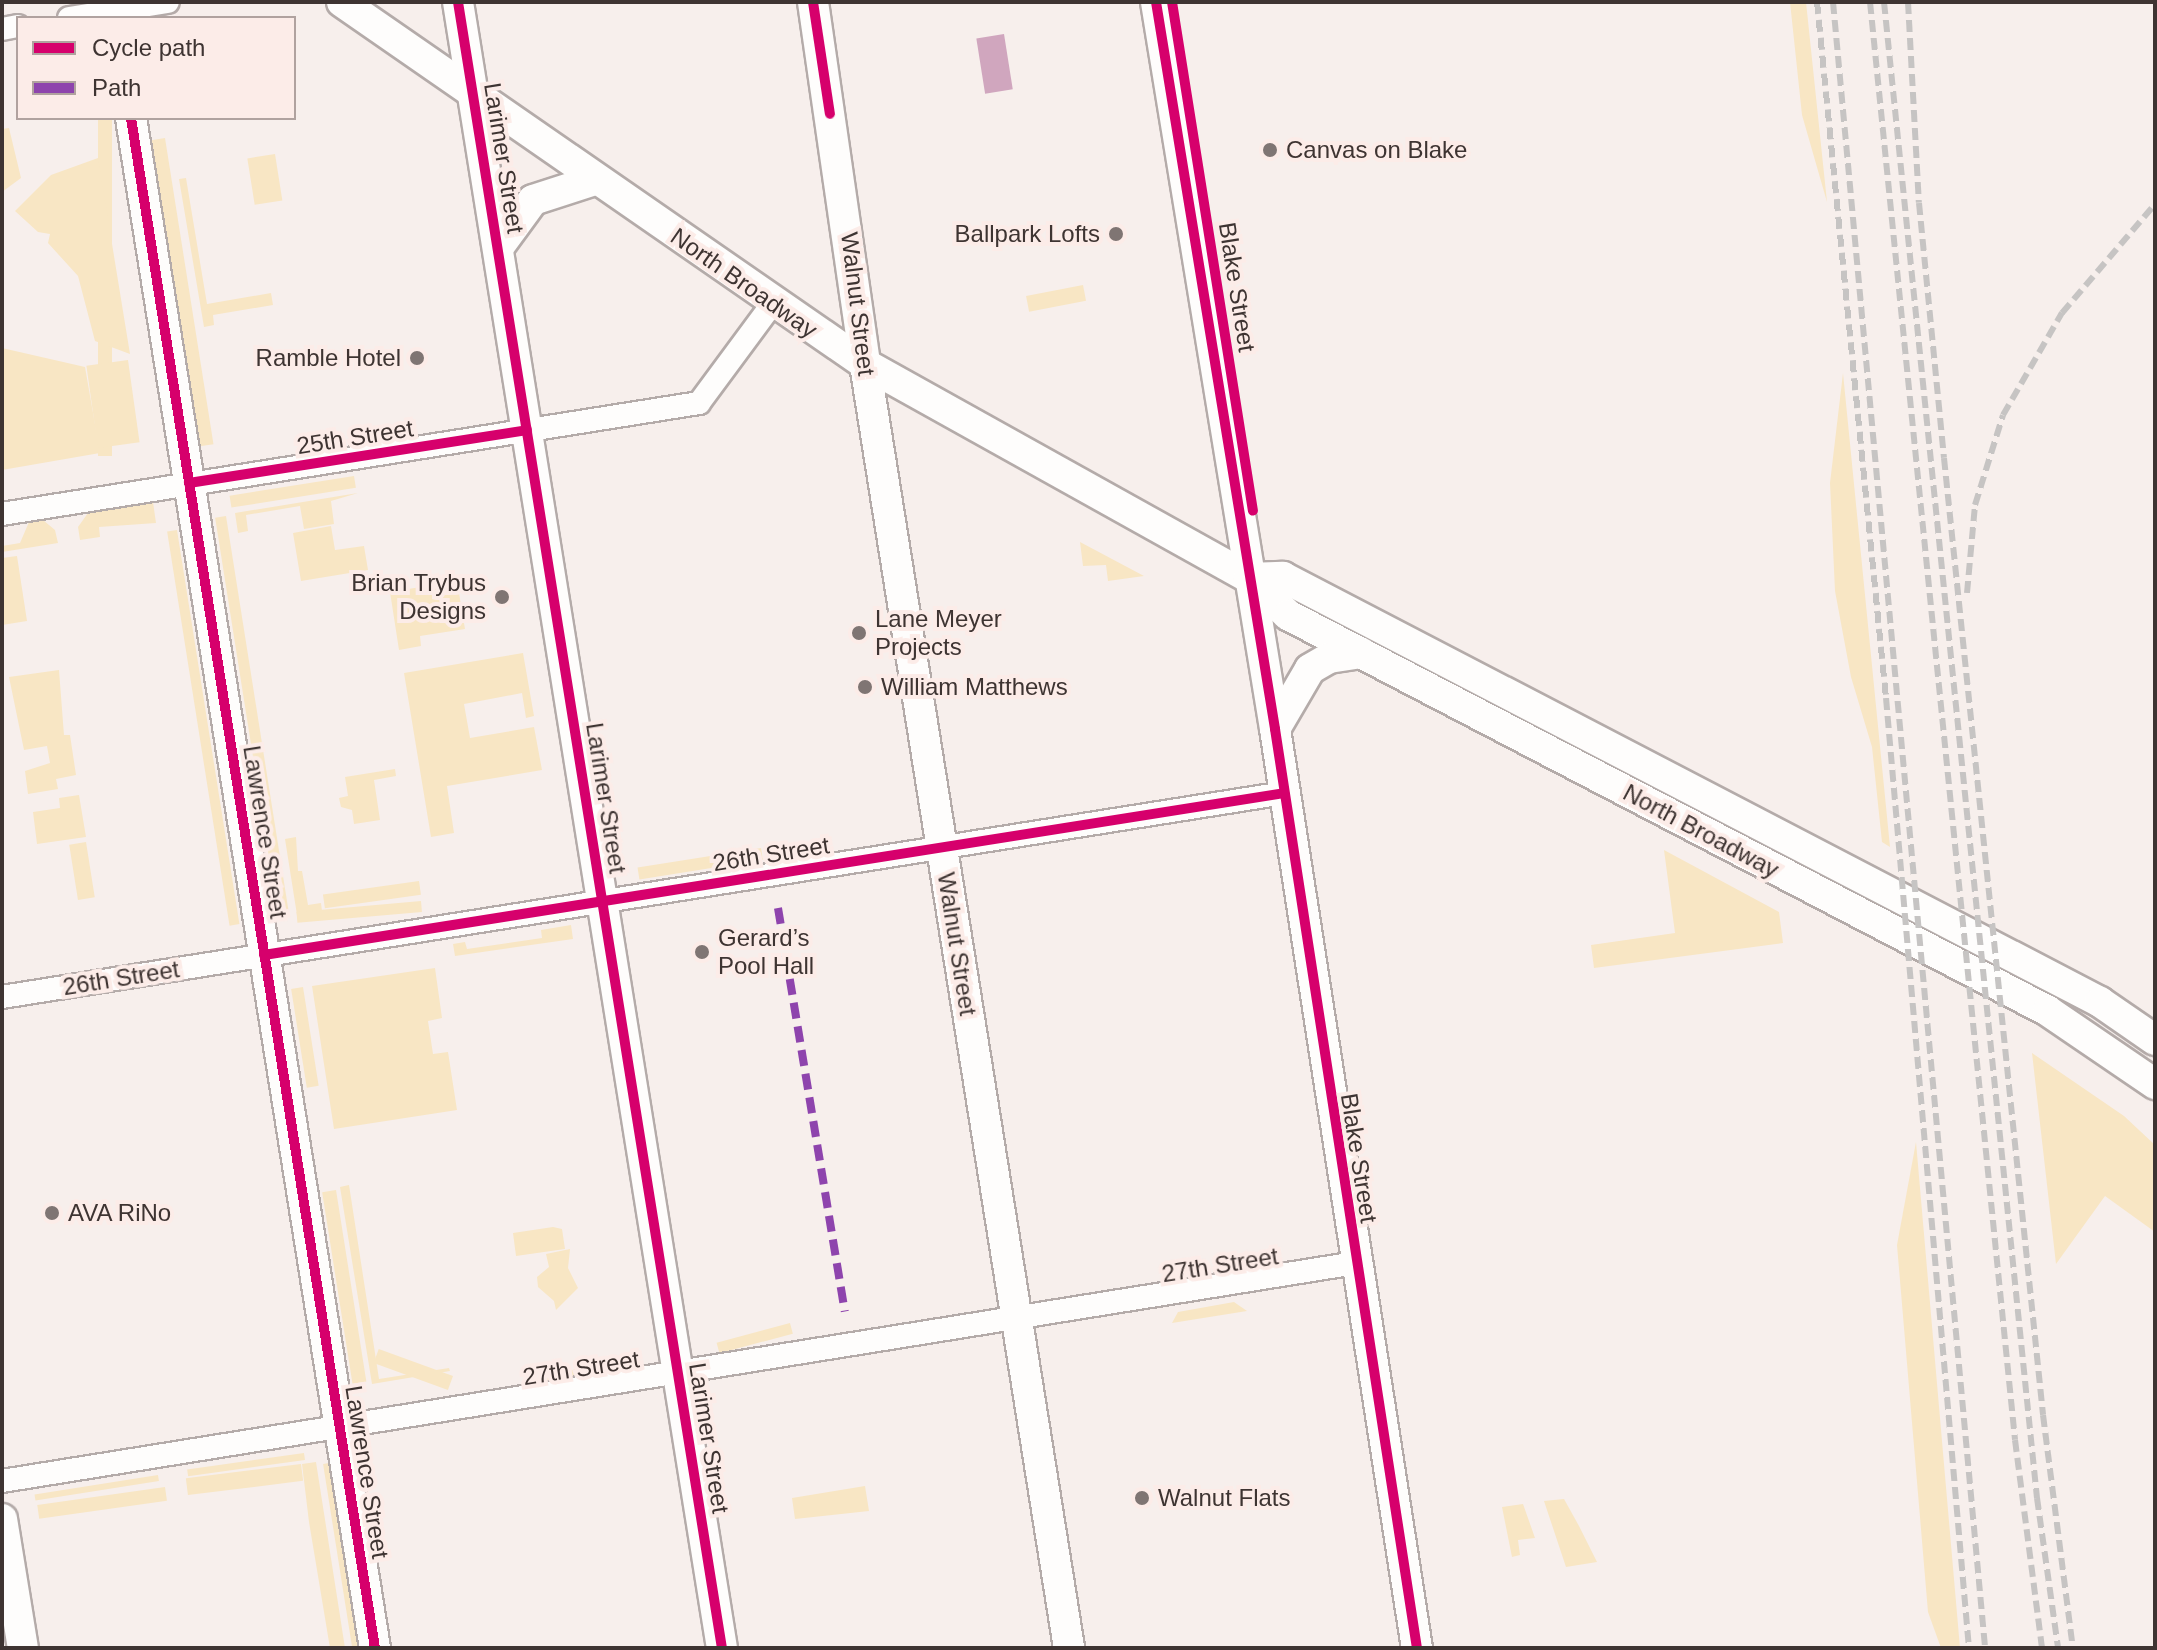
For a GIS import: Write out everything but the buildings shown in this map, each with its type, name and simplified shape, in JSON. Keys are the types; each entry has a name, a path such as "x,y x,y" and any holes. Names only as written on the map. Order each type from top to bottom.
{"street":[{"path":"80,16 168,2"},
{"name":"North Broadway","path":"342,2 865,364 1249,578 1288,615 2048,1011 2155,1084"},
{"name":"Larimer Street","path":"458,2 722,1648"},
{"name":"Walnut Street","path":"813,2 865,364 1069,1648"},
{"name":"Blake Street","path":"1156,2 1275,729 1355,1263 1417,1648"},
{"name":"Lawrence Street","path":"131,120 375,1648"},
{"path":"498,248 533,200 595,180"},
{"name":"25th Street","path":"2,514 699,403 773,303"},
{"name":"North Broadway","path":"1249,578 1283,577 1296,583 2088,996 2155,1040"},
{"path":"1275,729 1310,669 1329,658 1362,653"},
{"name":"26th Street","path":"2,997 1284,793"},
{"name":"27th Street","path":"2,1481 1355,1263"},
{"path":"2,1519 23,1648"}],"shaded area":[{"path":"1790,2 1806,2 1827,202 1802,115"},
{"path":"1004,34 1013,89 985,94 976,38"},
{"path":"98,120 112,120 112,456 98,456"},
{"path":"9,128 21,178 2,192 2,129"},
{"path":"165,138 213,444 200,446 151,140"},
{"path":"275,154 282,200 255,205 247,158"},
{"path":"98,158 130,354 95,341 78,276 48,243 50,234 38,232 15,211 51,175"},
{"path":"186,178 207,304 271,293 273,305 213,315 214,325 204,327 179,179"},
{"path":"1083,285 1086,301 1029,312 1026,296"},
{"path":"2,348 85,367 100,453 2,470"},
{"path":"128,360 140,442 98,448 86,366"},
{"path":"1843,373 1890,847 1882,842 1872,747 1851,677 1835,591 1830,483"},
{"path":"354,476 356,488 231,508 230,496"},
{"path":"358,493 331,501 334,524 304,529 300,506 246,515 248,531 238,533 235,513"},
{"path":"153,502 156,523 99,527 100,537 80,540 78,527 88,513"},
{"path":"226,516 289,911 278,913 215,518"},
{"path":"43,520 55,530 58,543 2,552 2,546 20,543 29,522"},
{"path":"331,526 335,550 364,546 368,570 301,581 293,533"},
{"path":"177,530 239,924 230,926 167,532"},
{"path":"1080,542 1144,576 1108,581 1106,565 1083,566"},
{"path":"17,556 27,621 2,625 2,558"},
{"path":"457,581 465,629 420,636 421,646 399,650 390,592"},
{"path":"523,653 534,716 526,718 522,693 464,704 470,738 534,727 542,770 447,786 454,833 431,837 404,673"},
{"path":"59,670 64,735 70,735 76,775 56,779 58,789 28,794 25,771 50,763 47,746 24,750 9,677"},
{"path":"395,769 396,776 374,780 380,820 354,824 352,810 341,807 339,798 348,796 345,777"},
{"path":"79,795 86,837 37,844 33,812 60,808 59,798"},
{"path":"296,837 298,871 302,871 308,905 321,903 322,911 297,915 285,839"},
{"path":"86,842 95,897 78,900 69,845"},
{"path":"761,848 763,860 639,879 638,868"},
{"path":"1664,850 1779,912 1783,943 1594,968 1591,945 1675,933"},
{"path":"419,881 421,895 325,908 323,894"},
{"path":"421,901 422,912 297,923 296,912"},
{"path":"571,925 573,939 455,956 453,944 465,942 467,949 542,938 541,930"},
{"path":"435,968 442,1018 428,1021 433,1054 448,1052 457,1110 334,1129 312,986"},
{"path":"303,987 319,1086 307,1088 291,989"},
{"path":"2032,1053 2124,1116 2155,1145 2155,1232 2105,1196 2056,1264"},
{"path":"1916,1142 1960,1648 1941,1648 1928,1612 1897,1245"},
{"path":"349,1185 379,1379 449,1368 450,1371 372,1384 340,1187"},
{"path":"336,1190 366,1382 353,1384 322,1192"},
{"path":"553,1227 562,1229 565,1249 516,1256 513,1233"},
{"path":"570,1249 568,1268 578,1288 556,1310 554,1301 538,1287 537,1277 549,1267 546,1254"},
{"path":"1234,1302 1247,1311 1172,1323 1178,1312"},
{"path":"790,1323 793,1334 719,1353 717,1343"},
{"path":"379,1349 453,1376 448,1390 374,1363"},
{"path":"625,1355 627,1362 526,1391 524,1384"},
{"path":"304,1453 305,1460 188,1476 187,1469"},
{"path":"316,1462 345,1648 330,1648 309,1522 302,1464"},
{"path":"329,1463 358,1648 352,1648 323,1464"},
{"path":"301,1464 303,1481 188,1495 186,1478"},
{"path":"158,1475 159,1481 35,1500 35,1495"},
{"path":"865,1486 869,1511 795,1519 792,1498"},
{"path":"165,1487 167,1501 39,1519 37,1505"},
{"path":"1564,1499 1597,1562 1566,1567 1544,1501"},
{"path":"1523,1504 1535,1538 1518,1540 1520,1555 1512,1557 1502,1507"}],"railway":[{"path":"1817,2 1886,698 1969,1648"},
{"path":"1833,2 1985,1648"},
{"path":"1870,2 2015,1440 2042,1648"},
{"path":"1884,2 2037,1498 2058,1648"},
{"path":"1908,2 1919,203 1944,458 2043,1415 2073,1648"},
{"path":"1967,593 1975,505 2003,415 2062,313 2155,204"}],"marked path":[{"path":"778,908 845,1311"}],"cycle path":[{"path":"458,2 722,1648"},
{"path":"813,2 830,114"},
{"path":"1156,2 1275,729 1417,1648"},
{"path":"1172,2 1253,511"},
{"path":"131,120 375,1648"},
{"path":"189,483 527,430"},
{"path":"264,955 1284,793"}],"place":[{"name":"Canvas on Blake","path":"1270,150"},
{"name":"Ballpark Lofts","path":"1116,234"},
{"name":"Ramble Hotel","path":"417,358"},
{"name":"Brian Trybus Designs","path":"502,597"},
{"name":"Lane Meyer Projects","path":"859,633"},
{"name":"William Matthews","path":"865,687"},
{"name":"Gerard’s Pool Hall","path":"702,952"},
{"name":"AVA RiNo","path":"52,1213"},
{"name":"Walnut Flats","path":"1142,1498"}]}
